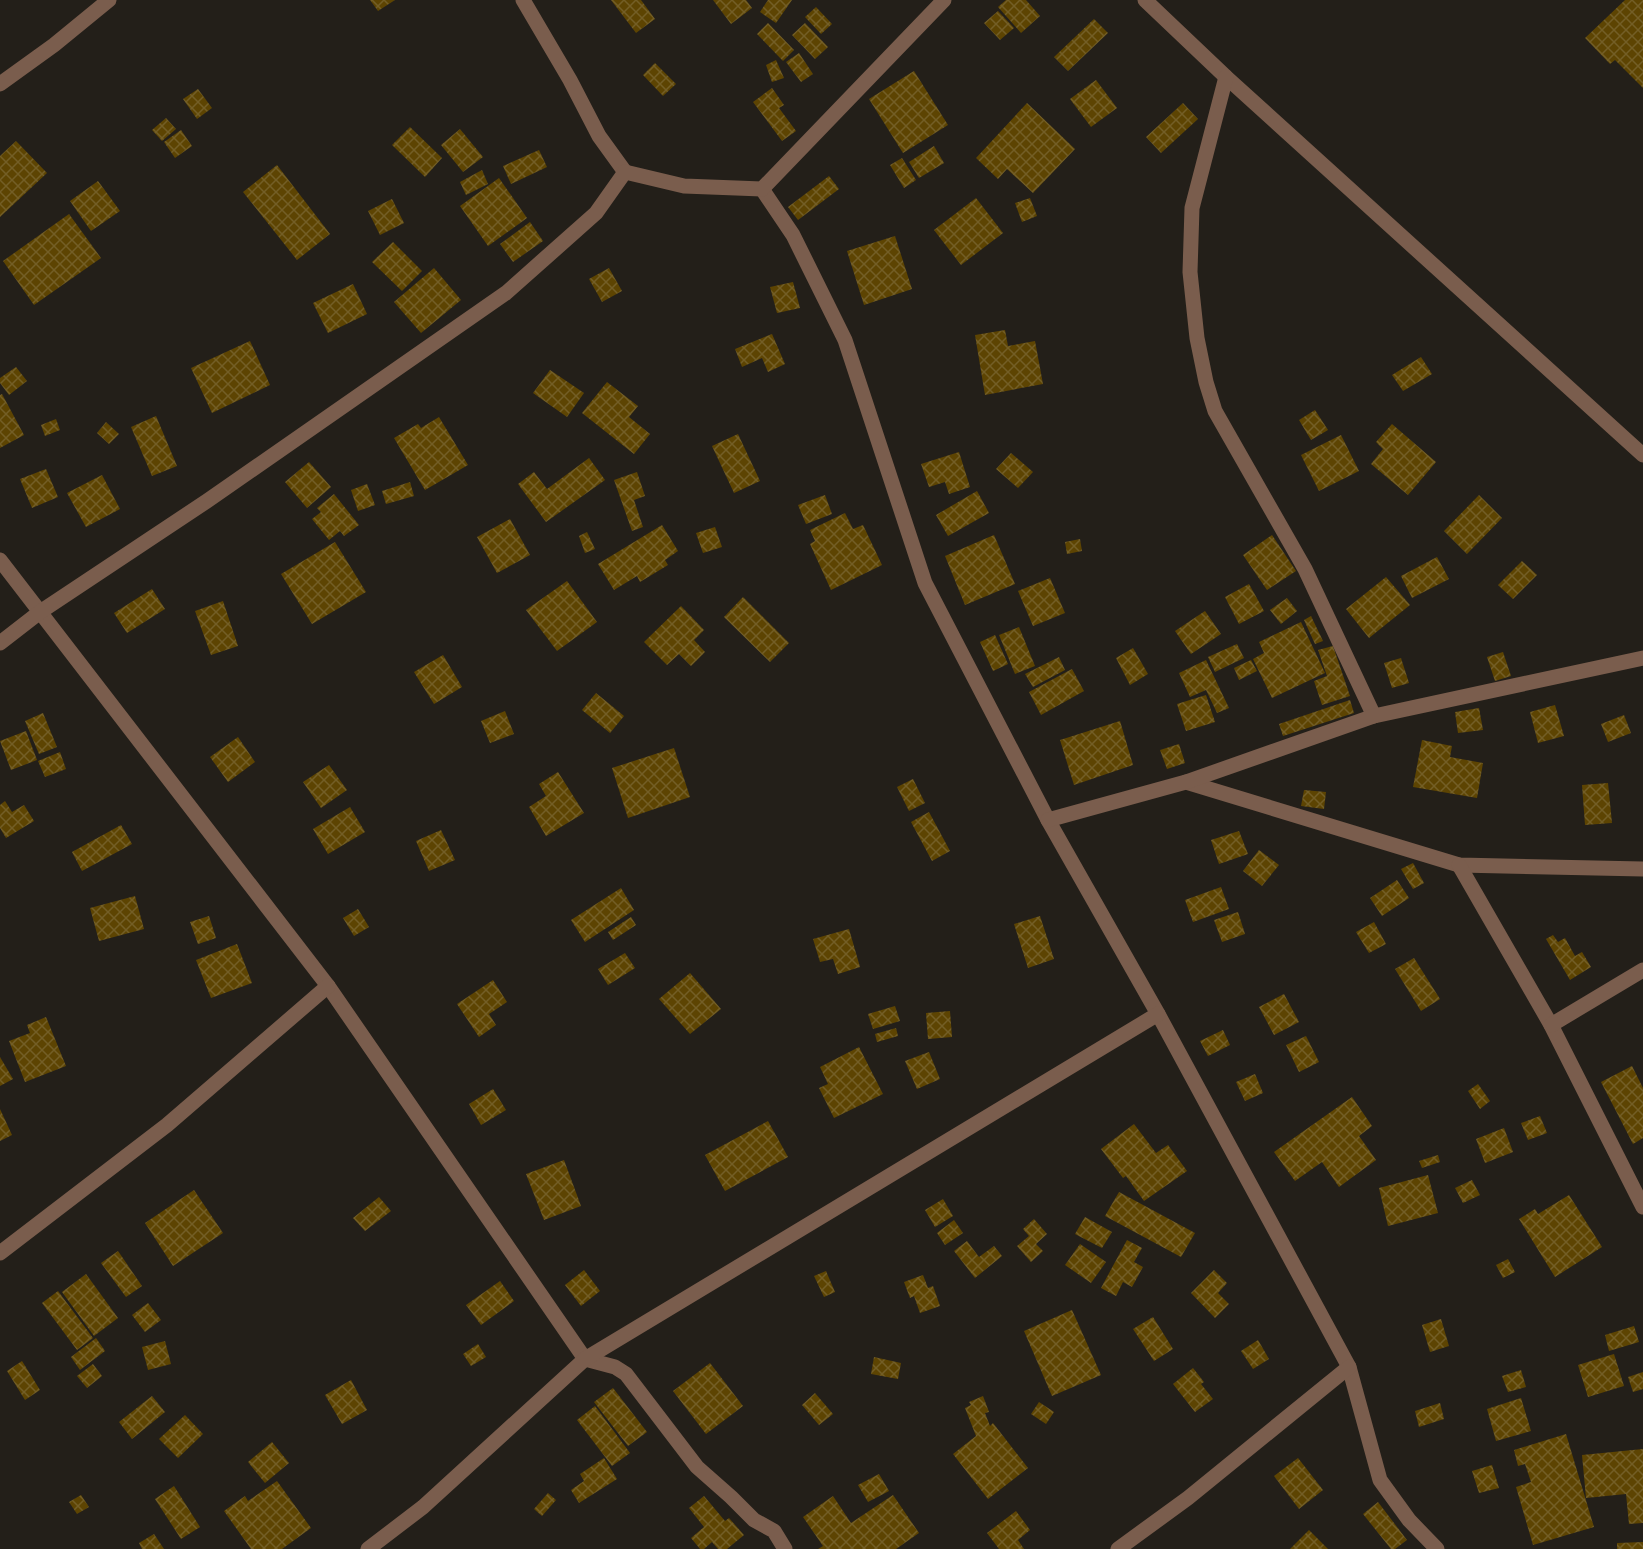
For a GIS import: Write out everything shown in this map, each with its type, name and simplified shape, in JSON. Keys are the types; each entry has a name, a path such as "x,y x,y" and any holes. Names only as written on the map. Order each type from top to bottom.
{"street":[{"path":"0,84 54,45 109,0"},
{"path":"523,0 570,80 599,136 625,172 684,186 762,189 944,0"},
{"path":"1145,0 1226,77 1643,455"},
{"path":"1226,77 1192,208 1190,272 1197,338 1206,382 1215,411 1305,569 1374,716"},
{"path":"0,643 40,612 207,501 506,293 596,213 625,172"},
{"path":"762,189 793,235 845,340 925,583 1048,820 1158,1014 1349,1367 1380,1480 1409,1520 1437,1549"},
{"path":"0,560 328,986 585,1359 615,1366 626,1374 697,1467 754,1520 774,1531 785,1549"},
{"path":"1048,820 1186,782 1374,716 1643,658"},
{"path":"1186,782 1459,865 1643,869"},
{"path":"1459,865 1551,1024 1643,1207"},
{"path":"1551,1024 1643,970"},
{"path":"0,1253 167,1125 328,986"},
{"path":"368,1549 423,1507 585,1359 1158,1014"},
{"path":"1118,1549 1188,1498 1349,1367"}],"building":[{"path":"370,0 395,0 378,11"},
{"path":"611,0 641,0 655,19 636,33"},
{"path":"713,0 746,0 752,8 731,24"},
{"path":"768,0 792,0 776,23 760,12"},
{"path":"1006,0 1026,0 1040,16 1021,33 998,7"},
{"path":"1625,0 1643,0 1643,88 1615,60 1610,64 1585,38"},
{"path":"816,7 832,24 821,34 805,17"},
{"path":"998,11 1014,28 1000,40 984,23"},
{"path":"1094,19 1108,33 1068,71 1054,57"},
{"path":"768,23 794,50 783,61 757,34"},
{"path":"805,23 828,47 815,59 792,35"},
{"path":"799,53 813,74 801,82 786,62"},
{"path":"776,60 784,78 772,82 766,65"},
{"path":"655,63 676,84 663,96 643,75"},
{"path":"914,71 948,125 903,153 869,99"},
{"path":"1096,80 1117,108 1091,127 1070,99"},
{"path":"772,88 784,105 779,108 796,131 782,141 753,102"},
{"path":"198,89 212,108 197,119 183,99"},
{"path":"1027,103 1075,149 1033,193 1007,169 998,179 976,158"},
{"path":"1183,103 1198,119 1161,153 1146,137"},
{"path":"166,118 176,129 162,141 152,130"},
{"path":"410,127 442,158 425,177 392,145"},
{"path":"460,129 483,157 463,172 441,145"},
{"path":"181,130 192,146 175,158 164,142"},
{"path":"16,141 47,173 0,217 0,156"},
{"path":"934,146 944,163 919,178 909,162"},
{"path":"539,150 547,167 511,184 503,166"},
{"path":"902,158 916,180 904,188 890,165"},
{"path":"277,165 330,234 297,260 243,192"},
{"path":"482,170 488,184 466,195 460,182"},
{"path":"829,176 839,189 798,220 788,207"},
{"path":"499,178 527,218 488,246 460,206"},
{"path":"98,181 120,211 91,231 70,201"},
{"path":"976,198 1003,233 961,265 934,230"},
{"path":"1030,198 1037,216 1022,222 1015,203"},
{"path":"392,199 404,223 380,235 368,211"},
{"path":"69,214 101,258 34,305 3,261"},
{"path":"530,222 543,241 513,262 500,244"},
{"path":"895,236 912,289 864,305 847,251"},
{"path":"393,242 422,271 402,291 372,262"},
{"path":"434,268 461,300 421,333 394,302"},
{"path":"609,268 622,291 602,302 589,279"},
{"path":"793,282 800,308 777,313 770,287"},
{"path":"353,284 367,314 328,333 313,303"},
{"path":"1005,330 1008,346 1035,341 1043,384 985,395 975,335"},
{"path":"772,334 785,364 768,372 762,358 742,367 735,349"},
{"path":"250,341 270,385 212,413 191,368"},
{"path":"1421,357 1432,374 1403,391 1392,375"},
{"path":"16,367 27,381 9,395 0,383 0,378"},
{"path":"550,370 584,393 567,417 533,393"},
{"path":"607,382 638,406 629,417 650,434 634,454 582,413"},
{"path":"2,394 24,435 0,448 0,395"},
{"path":"1315,410 1328,430 1311,440 1299,420"},
{"path":"156,416 177,466 152,476 131,427"},
{"path":"439,417 468,465 425,490 394,438 418,424 421,428"},
{"path":"56,419 60,430 45,436 41,425"},
{"path":"106,422 119,434 109,444 97,433"},
{"path":"1392,424 1436,462 1408,495 1371,464 1383,449 1376,442"},
{"path":"738,434 760,481 734,493 712,446"},
{"path":"1341,435 1359,471 1319,491 1301,455"},
{"path":"959,452 970,487 949,494 945,482 929,487 921,464"},
{"path":"1011,453 1033,472 1018,488 996,469"},
{"path":"589,458 605,480 546,522 518,484 534,472 547,489"},
{"path":"309,462 331,487 307,508 285,482"},
{"path":"46,469 58,497 32,508 20,479"},
{"path":"637,472 645,496 634,500 643,527 632,531 614,480"},
{"path":"102,475 120,509 86,527 67,493"},
{"path":"410,482 414,496 386,504 382,491"},
{"path":"367,484 375,505 358,511 351,490"},
{"path":"977,491 989,513 948,536 936,515"},
{"path":"334,494 359,525 344,536 340,531 329,540 312,519 321,512 317,508"},
{"path":"825,495 832,514 806,524 798,505"},
{"path":"1479,495 1502,518 1467,554 1444,531"},
{"path":"845,513 853,529 863,525 882,565 831,590 810,544 815,541 810,530"},
{"path":"510,519 530,555 497,573 477,537"},
{"path":"662,525 678,551 665,560 668,565 640,582 637,576 614,590 598,564"},
{"path":"715,527 722,547 703,553 696,533"},
{"path":"587,532 595,549 585,553 579,536"},
{"path":"994,535 1015,584 965,605 945,556"},
{"path":"1272,535 1296,571 1267,590 1243,555"},
{"path":"1080,539 1082,551 1067,554 1065,542"},
{"path":"335,542 366,592 312,624 281,574"},
{"path":"1437,557 1449,579 1412,598 1401,576"},
{"path":"1522,561 1537,575 1513,599 1498,585"},
{"path":"1386,577 1410,605 1369,638 1346,609"},
{"path":"1050,578 1065,613 1033,626 1018,591"},
{"path":"567,581 597,622 557,651 526,610"},
{"path":"1249,584 1264,611 1239,624 1225,597"},
{"path":"152,589 165,609 127,633 114,613"},
{"path":"743,597 789,643 770,662 724,617"},
{"path":"1287,598 1297,611 1281,624 1270,610"},
{"path":"223,601 238,646 211,655 195,611"},
{"path":"681,606 704,630 694,640 705,652 691,666 679,654 667,665 644,642"},
{"path":"1205,611 1221,634 1191,654 1175,631"},
{"path":"1311,616 1323,641 1315,644 1304,620"},
{"path":"1301,622 1325,673 1272,698 1253,659 1264,653 1259,642"},
{"path":"1019,627 1035,666 1015,674 999,635"},
{"path":"995,635 1008,664 993,671 980,642"},
{"path":"1237,644 1244,658 1215,672 1208,657"},
{"path":"1333,646 1350,696 1322,705 1314,681 1327,676 1318,650"},
{"path":"1133,648 1148,674 1130,685 1116,658"},
{"path":"1503,652 1511,676 1495,681 1487,657"},
{"path":"443,655 462,687 434,704 414,672"},
{"path":"1059,657 1065,670 1033,687 1025,674"},
{"path":"1401,658 1409,683 1392,688 1384,663"},
{"path":"1206,660 1229,708 1217,713 1206,690 1190,697 1179,673"},
{"path":"1251,660 1257,671 1239,680 1234,668"},
{"path":"1072,669 1084,691 1041,715 1029,692"},
{"path":"596,693 624,716 610,733 582,710"},
{"path":"1206,695 1215,722 1186,731 1177,704"},
{"path":"1350,700 1354,713 1283,736 1279,724"},
{"path":"1555,705 1564,736 1538,743 1530,712"},
{"path":"1479,708 1483,730 1458,733 1455,712"},
{"path":"505,711 514,734 490,743 481,721"},
{"path":"43,713 57,747 39,754 25,721"},
{"path":"1624,715 1631,733 1608,742 1601,724"},
{"path":"1120,721 1133,765 1074,785 1060,740"},
{"path":"26,731 37,760 11,770 0,741"},
{"path":"238,737 255,762 228,782 210,757"},
{"path":"1422,740 1452,746 1450,757 1483,763 1477,798 1413,787"},
{"path":"1179,744 1185,763 1167,769 1160,750"},
{"path":"674,748 690,797 628,818 612,768"},
{"path":"60,752 66,769 45,777 38,761"},
{"path":"329,765 347,790 321,808 303,782"},
{"path":"558,772 584,813 546,836 529,807 546,796 539,784"},
{"path":"913,779 925,803 909,811 897,787"},
{"path":"1608,783 1612,823 1585,825 1582,785"},
{"path":"1304,790 1326,792 1324,809 1301,806"},
{"path":"5,801 12,812 24,805 34,821 6,838 0,828 0,805"},
{"path":"350,807 365,832 328,854 313,829"},
{"path":"929,812 950,851 932,861 911,822"},
{"path":"121,825 132,844 82,871 72,852"},
{"path":"441,830 455,860 429,871 416,841"},
{"path":"1239,831 1248,854 1219,864 1211,840"},
{"path":"1259,850 1279,865 1262,886 1243,871"},
{"path":"1413,863 1424,883 1413,889 1401,869"},
{"path":"1397,880 1409,898 1382,916 1370,898"},
{"path":"1221,887 1229,909 1193,922 1185,900"},
{"path":"621,888 634,910 585,942 571,920"},
{"path":"135,896 144,929 99,941 90,908"},
{"path":"358,909 369,927 354,936 343,918"},
{"path":"1238,912 1245,934 1222,942 1214,920"},
{"path":"209,916 216,938 198,944 190,922"},
{"path":"1040,916 1054,959 1028,968 1014,924"},
{"path":"631,917 636,925 613,940 608,932"},
{"path":"1374,922 1386,944 1369,953 1356,932"},
{"path":"849,929 860,967 838,974 833,959 820,962 813,939"},
{"path":"1553,935 1558,942 1565,938 1575,956 1582,952 1591,967 1570,980 1546,939"},
{"path":"237,944 252,983 211,998 196,960"},
{"path":"625,953 635,968 608,985 598,969"},
{"path":"1414,958 1440,999 1421,1011 1395,969"},
{"path":"690,973 721,1009 690,1034 659,999"},
{"path":"493,980 507,1002 489,1014 496,1025 479,1037 457,1004"},
{"path":"1284,994 1299,1022 1274,1035 1259,1007"},
{"path":"895,1006 900,1021 873,1029 868,1014"},
{"path":"950,1011 952,1037 928,1039 926,1013"},
{"path":"46,1017 66,1066 25,1082 9,1041 30,1033 27,1025"},
{"path":"896,1028 898,1036 877,1042 875,1034"},
{"path":"1223,1030 1230,1045 1208,1056 1200,1041"},
{"path":"1306,1036 1319,1062 1299,1072 1286,1045"},
{"path":"859,1047 883,1094 834,1118 819,1088 828,1084 820,1067"},
{"path":"929,1052 940,1079 917,1089 905,1061"},
{"path":"0,1057 13,1079 0,1086"},
{"path":"1632,1066 1643,1088 1643,1138 1633,1144 1601,1082"},
{"path":"1255,1074 1263,1093 1245,1101 1236,1082"},
{"path":"1478,1084 1490,1101 1480,1109 1468,1091"},
{"path":"493,1089 506,1110 481,1125 469,1104"},
{"path":"1352,1097 1372,1126 1359,1136 1376,1160 1339,1187 1322,1162 1295,1181 1274,1152"},
{"path":"0,1109 12,1135 0,1141"},
{"path":"1540,1116 1547,1133 1528,1140 1521,1123"},
{"path":"768,1121 788,1157 725,1191 705,1155"},
{"path":"1134,1124 1156,1153 1168,1145 1187,1171 1144,1201 1126,1176 1123,1178 1101,1149"},
{"path":"1504,1128 1513,1152 1485,1163 1476,1139"},
{"path":"1438,1155 1440,1162 1422,1168 1419,1161"},
{"path":"564,1160 581,1206 544,1220 526,1174"},
{"path":"1428,1175 1438,1213 1388,1226 1379,1188"},
{"path":"1472,1180 1480,1195 1463,1203 1455,1188"},
{"path":"194,1190 223,1233 173,1266 145,1223"},
{"path":"1119,1192 1195,1233 1181,1257 1105,1216"},
{"path":"1569,1195 1602,1247 1555,1277 1519,1219 1535,1209 1538,1214"},
{"path":"379,1197 391,1211 365,1231 353,1218"},
{"path":"943,1199 953,1216 935,1227 925,1210"},
{"path":"1085,1217 1112,1232 1102,1248 1075,1234"},
{"path":"1034,1219 1047,1234 1036,1244 1043,1251 1031,1262 1017,1246 1029,1236 1023,1229"},
{"path":"954,1220 963,1233 945,1245 937,1233"},
{"path":"1127,1240 1142,1248 1134,1262 1143,1267 1132,1287 1123,1282 1116,1296 1101,1288"},
{"path":"967,1241 979,1257 994,1246 1002,1256 975,1278 954,1251"},
{"path":"1080,1244 1106,1262 1091,1283 1065,1265"},
{"path":"118,1251 142,1286 126,1297 101,1263"},
{"path":"1508,1259 1515,1272 1503,1278 1496,1265"},
{"path":"584,1270 600,1291 581,1306 565,1285"},
{"path":"1214,1270 1227,1283 1218,1293 1229,1304 1215,1318 1191,1293"},
{"path":"826,1271 835,1292 824,1297 814,1276"},
{"path":"86,1274 118,1318 94,1336 62,1292"},
{"path":"923,1275 928,1288 933,1286 940,1306 920,1313 914,1296 910,1298 904,1282"},
{"path":"500,1281 514,1301 481,1325 466,1305"},
{"path":"58,1291 93,1338 77,1350 42,1303"},
{"path":"148,1303 161,1320 145,1332 132,1315"},
{"path":"1072,1310 1101,1375 1052,1396 1024,1331"},
{"path":"1153,1317 1173,1349 1154,1361 1133,1329"},
{"path":"1441,1319 1449,1346 1430,1352 1422,1325"},
{"path":"1634,1326 1639,1342 1609,1351 1605,1335"},
{"path":"96,1338 105,1351 80,1370 71,1357"},
{"path":"1258,1340 1269,1359 1253,1369 1241,1351"},
{"path":"165,1341 171,1364 148,1370 142,1347"},
{"path":"478,1344 486,1357 471,1366 463,1354"},
{"path":"1614,1354 1624,1386 1588,1397 1578,1365"},
{"path":"874,1357 901,1363 898,1379 871,1374"},
{"path":"22,1361 40,1390 25,1400 7,1371"},
{"path":"710,1363 743,1406 706,1434 673,1391"},
{"path":"93,1364 102,1376 87,1388 77,1376"},
{"path":"1193,1368 1204,1382 1201,1384 1213,1399 1195,1412 1173,1384"},
{"path":"1521,1370 1526,1387 1508,1392 1502,1376"},
{"path":"1643,1372 1643,1389 1633,1392 1628,1377"},
{"path":"351,1380 367,1410 342,1424 325,1395"},
{"path":"613,1388 647,1432 628,1446 594,1402"},
{"path":"815,1393 833,1414 819,1425 802,1405"},
{"path":"152,1396 165,1412 132,1439 119,1422"},
{"path":"983,1396 989,1412 985,1413 990,1426 993,1423 1028,1468 988,1499 953,1454 976,1436 965,1408 971,1405 969,1402"},
{"path":"1521,1398 1531,1431 1496,1441 1487,1409"},
{"path":"1039,1402 1054,1412 1046,1424 1031,1414"},
{"path":"1440,1403 1444,1419 1419,1427 1415,1411"},
{"path":"595,1406 630,1453 612,1466 577,1420"},
{"path":"185,1415 203,1434 178,1458 159,1439"},
{"path":"1566,1434 1594,1527 1533,1545 1516,1487 1531,1482 1525,1464 1518,1466 1514,1450"},
{"path":"272,1442 289,1463 265,1483 248,1462"},
{"path":"1643,1449 1643,1523 1629,1524 1626,1494 1586,1498 1582,1455"},
{"path":"604,1458 617,1479 579,1503 571,1490 584,1481 580,1474"},
{"path":"1298,1458 1323,1490 1299,1509 1274,1476"},
{"path":"1492,1465 1499,1488 1479,1493 1472,1471"},
{"path":"879,1474 889,1491 868,1502 858,1485"},
{"path":"277,1481 311,1528 282,1549 251,1549 224,1511 245,1496 248,1501"},
{"path":"174,1486 200,1527 181,1539 155,1499"},
{"path":"548,1493 556,1500 542,1516 534,1509"},
{"path":"81,1495 89,1507 77,1514 69,1502"},
{"path":"893,1495 919,1533 896,1549 818,1549 823,1546 803,1517 833,1496 851,1523"},
{"path":"704,1496 725,1521 729,1518 744,1535 727,1549 718,1549 712,1542 704,1549 700,1549 691,1538 704,1527 689,1508"},
{"path":"1378,1502 1407,1540 1395,1549 1391,1549 1363,1514"},
{"path":"1016,1511 1030,1530 1018,1540 1024,1549 999,1549 987,1533"},
{"path":"1309,1530 1328,1549 1290,1549"},
{"path":"154,1534 164,1549 142,1549 139,1543"},
{"path":"1643,1542 1643,1549 1617,1549 1617,1543"}]}
